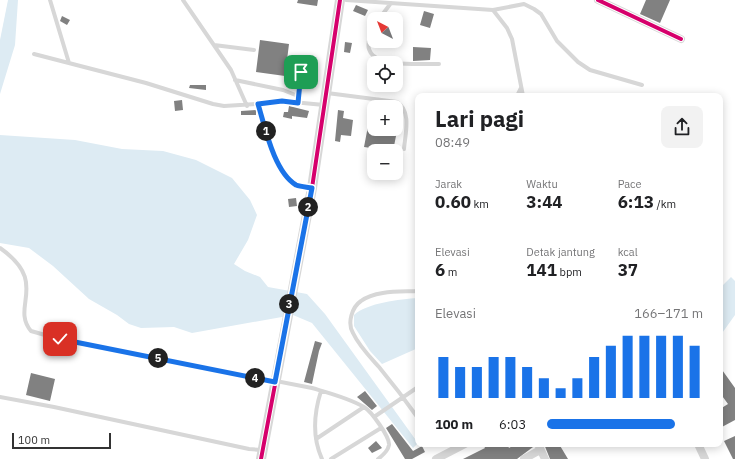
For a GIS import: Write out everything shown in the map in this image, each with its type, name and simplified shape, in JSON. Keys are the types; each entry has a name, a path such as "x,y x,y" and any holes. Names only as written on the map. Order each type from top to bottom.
{"street":[{"path":"261,454 312,188 340,0"},
{"path":"598,0 681,39"},
{"path":"441,458 460,447"},
{"path":"524,459 539,447 546,459"},
{"path":"699,447 705,459"}],"lane":[{"path":"50,0 69,63"},
{"path":"183,0 231,70 248,106"},
{"path":"346,0 493,10 524,4 541,14 557,41 578,62 590,70 642,85"},
{"path":"384,12 391,3"},
{"path":"493,10 507,28 512,39 522,93"},
{"path":"214,44 254,50"},
{"path":"370,48 371,54 378,60 389,63 439,64"},
{"path":"34,54 146,83 224,106 248,106 282,101 324,106"},
{"path":"298,103 301,72"},
{"path":"235,80 283,90 298,96"},
{"path":"518,93 521,87"},
{"path":"326,93 397,102 401,104 404,107 406,117 404,150"},
{"path":"258,104 272,148 280,167 289,179 297,186 312,188"},
{"path":"0,248 16,260 26,275 28,285 26,323 31,331 52,337 322,391 364,407 374,417 389,444 382,456 378,459"},
{"path":"415,291 390,292 370,296 360,301 353,310 350,323 352,333 360,345 415,414"},
{"path":"374,417 402,396 415,389"},
{"path":"322,391 316,407 316,439 322,459"},
{"path":"0,398 54,407 249,449 261,454"},
{"path":"316,439 364,407"},
{"path":"331,459 381,428"}],"shaded area":[{"path":"0,0 18,0 15,45 0,94"},
{"path":"0,135 75,140 122,149 163,151 196,160 232,178 250,200 257,215 248,240 234,264 245,271 260,277 268,287 307,294 325,314 415,439 415,446 413,448 312,323 293,315 192,333 174,327 141,328 129,324 117,315 89,299 53,266 29,248 0,243"},
{"path":"731,277 735,281 735,315 723,332 723,285"},
{"path":"415,298 415,349 382,364 370,351 354,326 354,315 367,307 393,301"}],"pier":[{"path":"0,0 8,0 0,40"}],"building":[{"path":"298,0 318,0 317,6 297,3"},
{"path":"646,0 670,0 660,23 640,14"},
{"path":"356,5 368,10 365,16 353,11"},
{"path":"424,11 434,14 430,28 420,25"},
{"path":"62,16 70,20 67,25 60,21"},
{"path":"260,40 289,44 285,76 256,72"},
{"path":"345,42 352,43 350,53 344,52"},
{"path":"413,47 431,48 430,60 413,61"},
{"path":"190,85 206,85 206,90 189,88"},
{"path":"182,100 183,110 175,111 174,101"},
{"path":"289,106 309,111 307,118 292,116 292,119 283,117 284,112 288,112"},
{"path":"256,110 256,115 241,115 241,111"},
{"path":"338,110 344,111 343,118 353,120 351,136 341,135 340,142 335,141"},
{"path":"367,131 367,136 396,136 394,144 367,144 367,147 364,147"},
{"path":"296,198 297,206 289,207 288,199"},
{"path":"315,341 322,343 312,384 304,382"},
{"path":"723,371 735,388 735,420 723,426 723,407 728,404 723,397"},
{"path":"31,373 55,379 50,401 26,395"},
{"path":"365,391 377,406 372,410 357,397"},
{"path":"392,424 413,451 422,447 425,452 412,459 405,459 386,428"},
{"path":"735,436 735,459 733,459 724,441"},
{"path":"376,441 382,448 372,453 368,448"},
{"path":"533,447 517,459 463,459 485,448"},
{"path":"545,447 561,447 568,459 550,459"}],"cycle path":[{"path":"261,459 312,188 340,0"},
{"path":"598,0 681,39"}],"route":[{"path":"60,339 275,382 312,188 297,186 289,179 280,167 272,148 258,104 282,101 298,103 301,72"}]}
